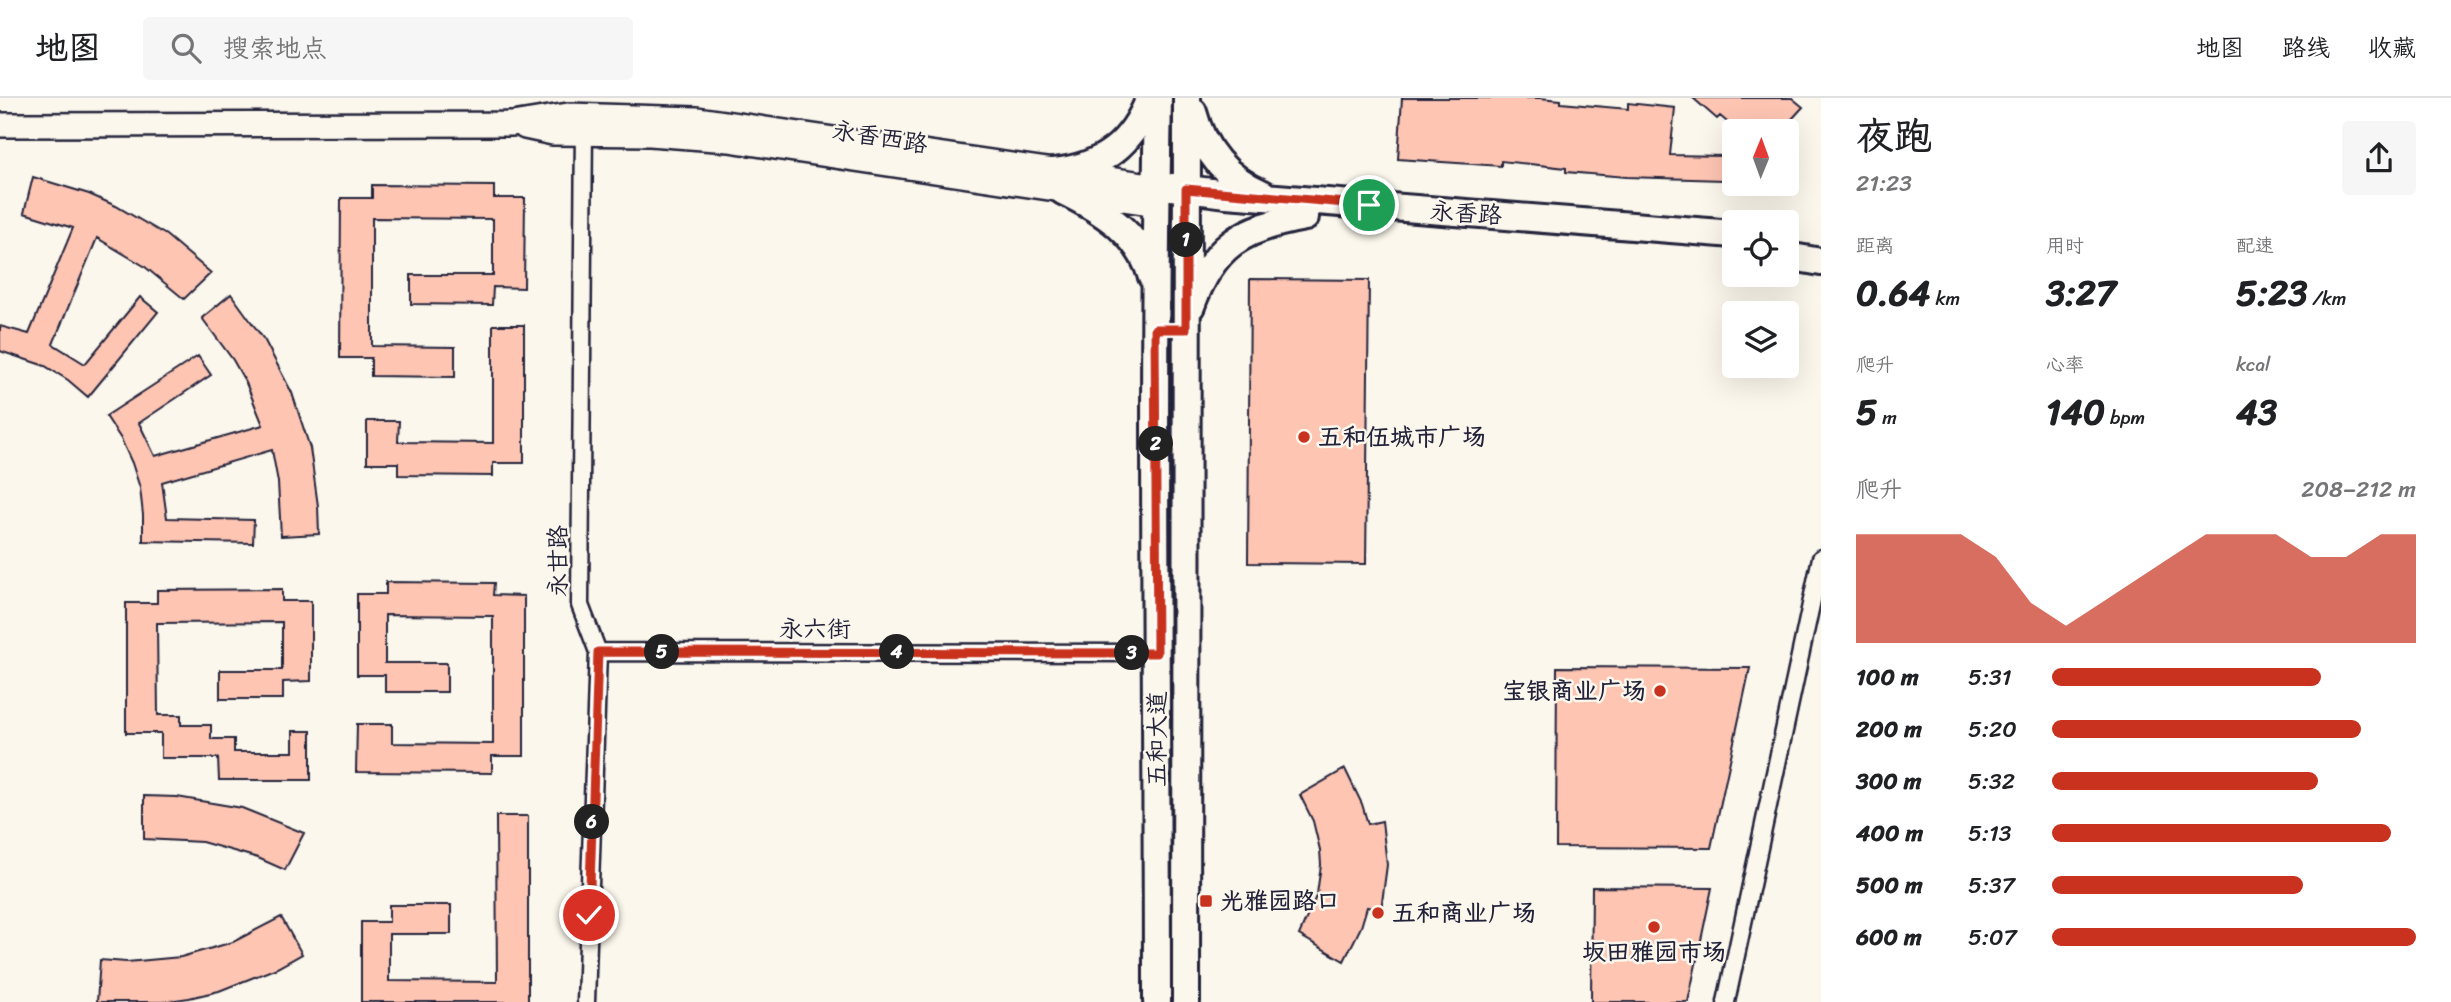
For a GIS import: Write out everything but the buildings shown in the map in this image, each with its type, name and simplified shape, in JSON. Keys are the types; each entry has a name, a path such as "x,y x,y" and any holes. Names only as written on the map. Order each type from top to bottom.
{"main road":[{"path":"1150,98 1131,131 1115,149 1103,159 1076,170 1059,182 1130,236 1147,260 1154,296"},
{"name":"五和大道","path":"1157,1002 1154,296 1158,98"},
{"path":"1189,98 1200,134 1220,165 1247,187 1278,198"},
{"name":"五和大道","path":"1186,1002 1186,198 1189,98"},
{"name":"永香西路","path":"0,125 512,124 568,116 584,125 697,119 1059,182 1156,195"},
{"name":"永香路","path":"1156,195 1305,217 1722,250"},
{"name":"永香路","path":"1186,198 1278,198 1722,233"},
{"path":"1155,329 1186,327 1199,285 1218,255 1231,243 1264,227 1305,217"},
{"path":"1799,241 1821,244"},
{"path":"1799,258 1821,262"}],"street":[{"name":"永甘路","path":"584,125 580,605 598,652 586,1002"},
{"path":"1726,1002 1821,558"},
{"name":"永六街","path":"598,652 1157,653"}],"place":[{"name":"五和伍城市广场","path":"1304,437"},
{"name":"宝银商业广场","path":"1660,691"},
{"name":"光雅园路口","path":"1206,901"},
{"name":"五和商业广场","path":"1378,913"},
{"name":"坂田雅园市场","path":"1654,927"}],"route":[{"path":"589,915 598,652 1157,653 1155,329 1186,329 1186,189 1369,205"}]}
